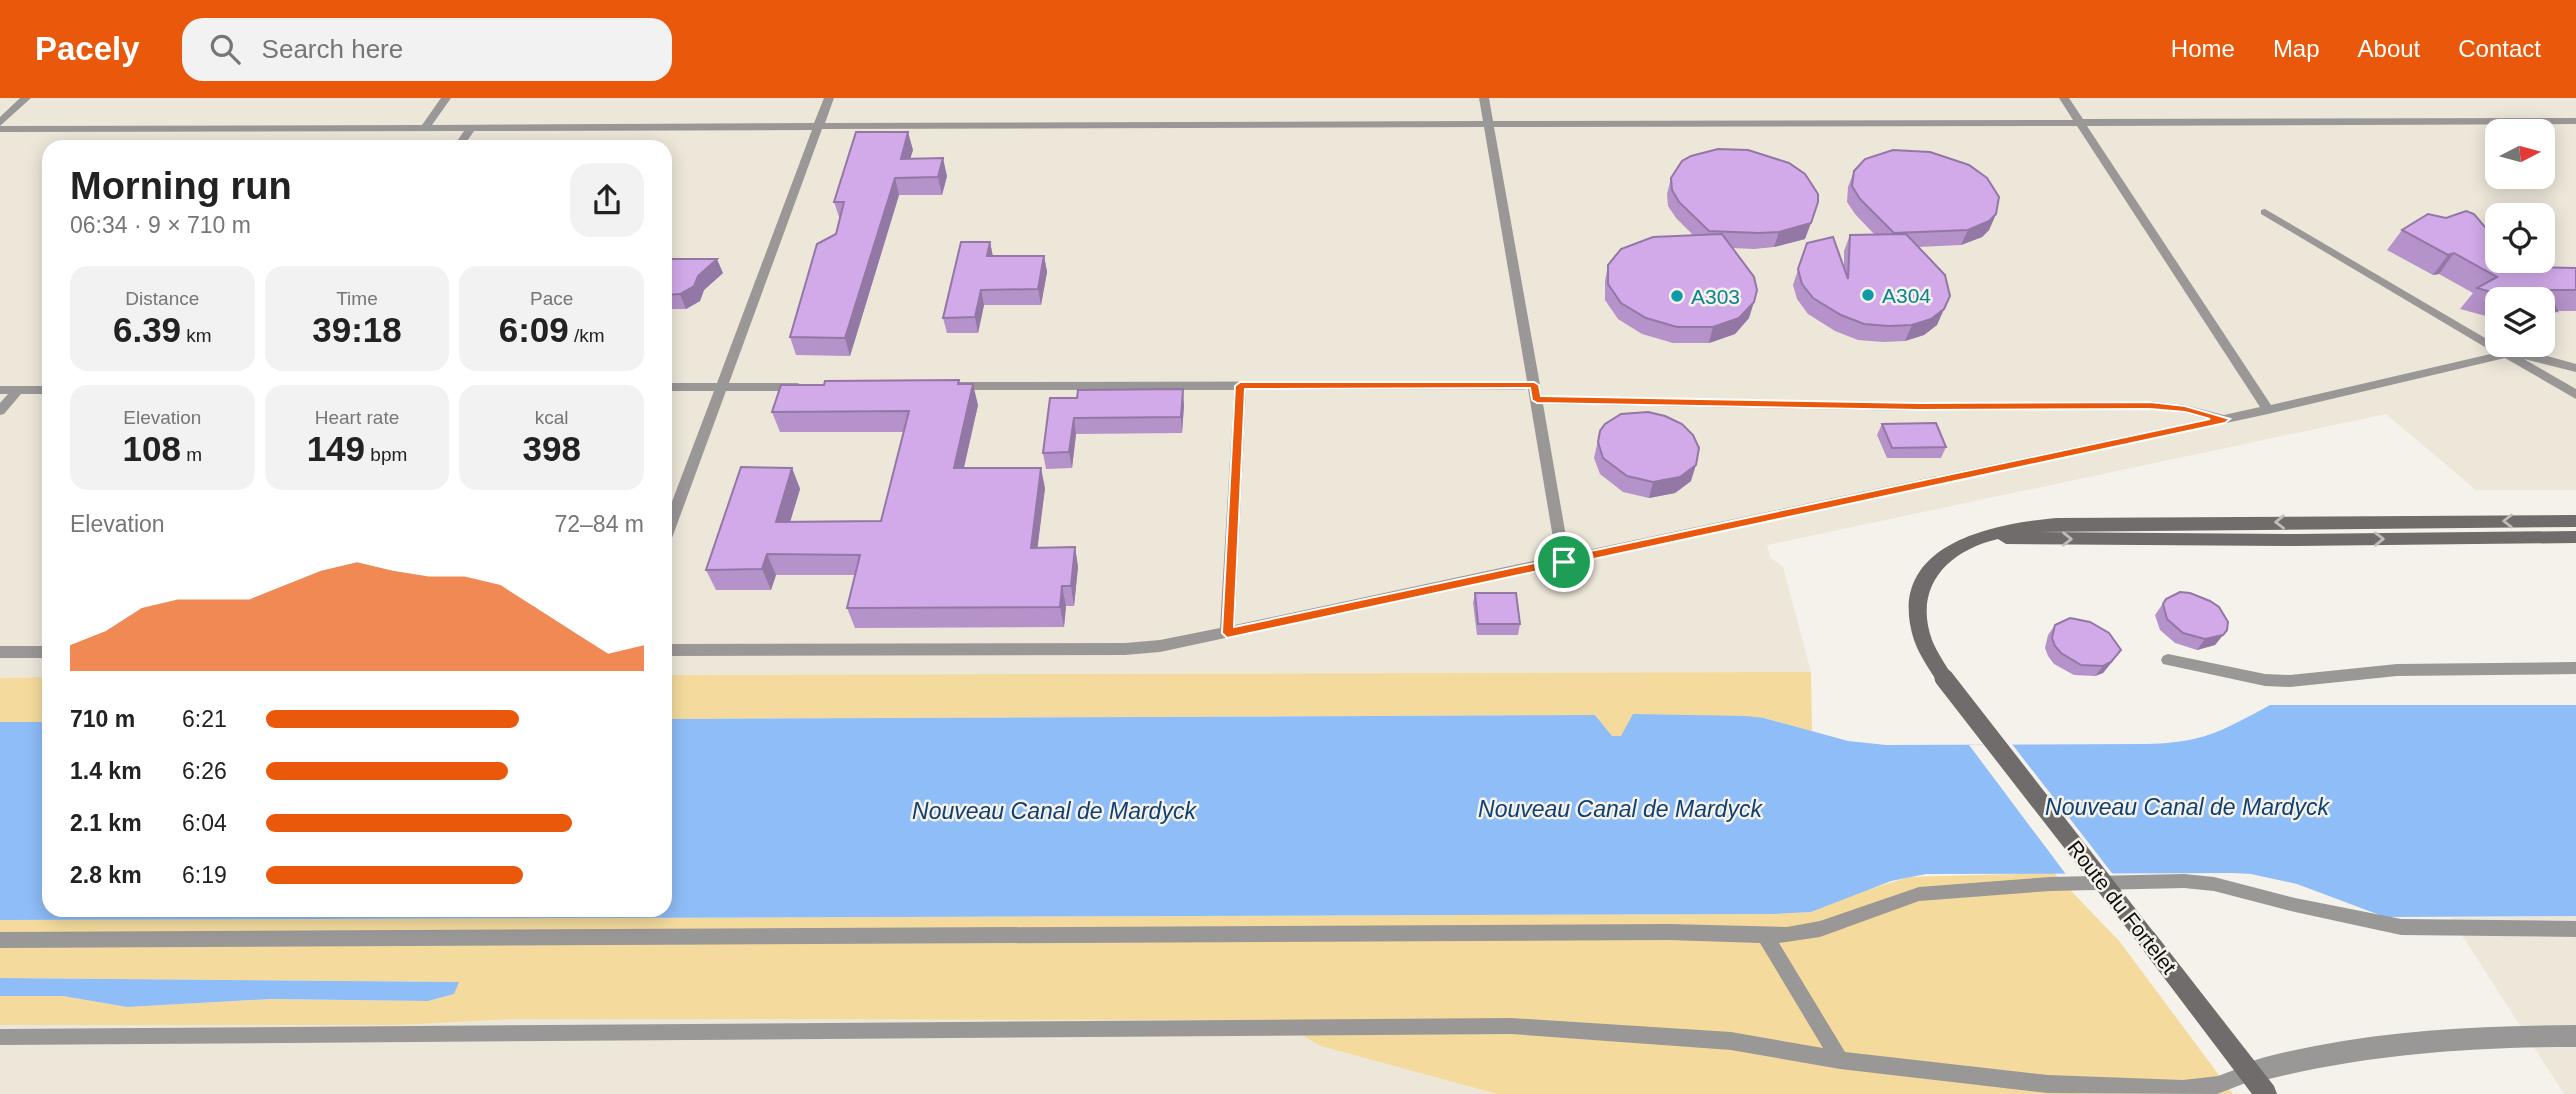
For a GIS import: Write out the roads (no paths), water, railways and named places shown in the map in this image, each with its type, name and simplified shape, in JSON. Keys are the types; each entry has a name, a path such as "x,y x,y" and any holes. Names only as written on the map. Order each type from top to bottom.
{"main road":[{"name":"Route du Fortelet","path":"2266,1094 1944,678 1918,629 1916,603 1926,578 1934,566 1954,550 1975,540 2001,530 2057,524 2576,521"},
{"name":"Route du Fortelet","path":"1975,540 2576,537"}],"street":[{"path":"2250,1073 2298,1059 2366,1049 2473,1039 2576,1036"}],"lane":[{"path":"0,123 26,98"},
{"path":"425,127 446,98"},
{"path":"672,519 829,98"},
{"path":"1484,98 1564,562"},
{"path":"2064,98 2268,410"},
{"path":"0,129 2576,121"},
{"path":"463,140 471,127"},
{"path":"2265,212 2485,341"},
{"path":"672,650 1125,649 1160,646 2268,410 2494,357"},
{"path":"2512,357 2576,395"},
{"path":"2537,357 2576,368"},
{"path":"940,387 1534,385"},
{"path":"1227,633 1240,386"},
{"path":"672,387 817,387"},
{"path":"0,390 42,390"},
{"path":"0,411 18,390"},
{"path":"1537,400 1919,407 2150,405 2185,409 2225,419"},
{"path":"0,652 42,652"},
{"path":"2168,660 2265,680 2290,681 2397,670 2576,668"},
{"path":"0,940 1643,932 1787,935 1820,929 1919,894 2050,884 2184,881 2214,884 2295,905 2401,927 2576,929"},
{"path":"1765,935 1840,1060"},
{"path":"0,1037 1511,1026 1731,1041 1840,1060 2013,1081 2183,1089 2218,1085 2250,1073"}],"water":[{"name":"Nouveau Canal de Mardyck","path":"2270,705 2576,705 2576,916 2385,917 2297,884 2251,874 2232,873 1926,874 1891,881 1811,912 1775,914 0,920 0,722 42,722 42,917 672,917 672,719 1595,715 1612,736 1621,736 1633,714 1746,716 1764,718 1848,741 1886,745 2164,743 2197,738 2238,722"},
{"path":"0,978 459,982 454,994 428,1001 271,999 127,1007 63,996 0,996"}],"place":[{"name":"A304","path":"1868,295"},
{"name":"A303","path":"1677,296"}]}
